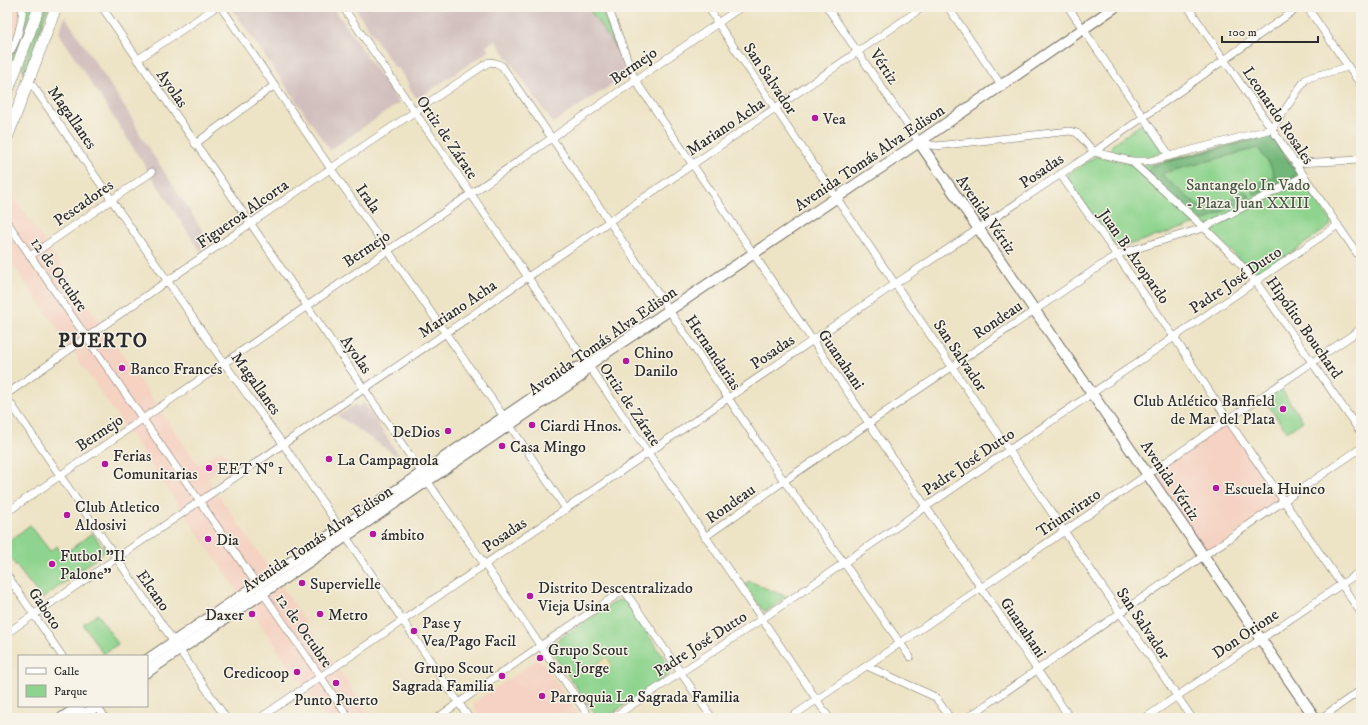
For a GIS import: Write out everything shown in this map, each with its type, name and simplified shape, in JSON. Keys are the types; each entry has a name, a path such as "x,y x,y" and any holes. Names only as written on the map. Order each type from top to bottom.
{"main road":[{"path":"7,93 10,78 39,7"},
{"path":"7,138 56,7"},
{"name":"Avenida Tomás Alva Edison","path":"506,421 580,376 588,365 919,142 1115,7"},
{"name":"Magallanes","path":"10,78 29,80"},
{"name":"Avenida Vértiz","path":"919,142 1149,474 1315,718"},
{"name":"Avenida Tomás Alva Edison","path":"148,671 176,646 506,421 576,368 588,365"},
{"name":"Avenida Tomás Alva Edison","path":"148,660 176,646"},
{"path":"62,718 78,707"},
{"path":"79,718 96,707"}],"street":[{"path":"7,56 14,45 22,18 23,7"},
{"name":"Ayolas","path":"102,7 590,718"},
{"path":"137,60 216,7"},
{"name":"Irala","path":"221,7 566,509"},
{"name":"Ortiz de Zárate","path":"343,7 829,718"},
{"name":"Guanahani","path":"608,7 635,80 1070,718"},
{"name":"San Salvador","path":"709,7 717,22 836,198 1192,718"},
{"name":"Bermejo","path":"7,512 552,138 740,7"},
{"name":"Vértiz","path":"827,7 919,142"},
{"name":"Mariano Acha","path":"7,633 923,7"},
{"path":"948,7 1001,85"},
{"path":"1068,7 1170,156"},
{"name":"Leonardo Rosales","path":"1188,7 1361,259"},
{"name":"Posadas","path":"260,718 812,340 1094,152 1299,7"},
{"path":"1307,7 1361,85"},
{"name":"Figueroa Alcorta","path":"7,394 86,337 414,112 489,62 496,63"},
{"name":"Hernandarias","path":"496,63 502,66 784,481 910,657"},
{"path":"919,142 936,146 1070,131 1077,133 1094,152 1131,161 1150,161 1272,129 1305,80 1348,67"},
{"name":"Magallanes","path":"29,80 224,363 283,444 469,718"},
{"path":"195,144 275,85"},
{"path":"1295,163 1361,160"},
{"name":"Hipólito Bouchard","path":"1131,161 1247,271 1361,433"},
{"name":"Pescadores","path":"30,256 152,172"},
{"name":"Juan B. Azopardo","path":"1060,174 1174,337 1228,420 1361,613"},
{"name":"Rondeau","path":"706,537 784,481 1116,255 1203,228 1304,176"},
{"name":"12 de Octubre","path":"7,222 349,718"},
{"name":"Padre José Dutto","path":"612,718 762,619 1338,225"},
{"name":"Triunvirato","path":"790,718 1361,329"},
{"name":"Elcano","path":"7,398 226,718"},
{"path":"967,718 1361,448"},
{"name":"Don Orione","path":"1145,718 1361,571"},
{"name":"Gaboto","path":"7,575 61,655"},
{"path":"438,718 540,646 624,590 712,718"},
{"path":"868,666 936,698 950,718"},
{"path":"1321,718 1361,690"},
{"path":"98,707 105,718"}],"shaded area":[{"path":"7,7 20,7 20,19 12,43 7,49"},
{"path":"233,7 333,7 399,103 330,150 233,10"},
{"path":"354,7 588,7 617,50 626,75 553,123 495,40 486,46 489,51 419,98 416,97 408,86 408,83 398,68 395,68"},
{"path":"65,16 211,244 200,251 59,33"},
{"path":"7,187 198,465 222,449 231,463 207,478 372,718 325,718 7,256"},
{"path":"364,403 401,459 338,416 356,404 358,407"},
{"name":"Escuela Huinco","path":"1228,420 1284,501 1204,556 1149,475"},
{"path":"537,660 542,661 580,718 480,718 474,708 473,703"}],"green space":[{"path":"26,7 34,7 11,66 7,69 8,61 15,50 21,34"},
{"path":"44,7 48,7 26,70 23,70 22,68"},
{"path":"588,7 601,7 617,50"},
{"path":"1140,125 1145,126 1162,151 1161,153 1136,158 1123,156 1112,151 1111,147 1113,144"},
{"name":"Santangelo In Vado - Plaza Juan XXIII","path":"1266,135 1273,137 1331,221 1330,226 1258,276 1254,275 1203,222 1121,247 1115,246 1067,178 1069,173 1096,156 1137,165 1153,164"},
{"path":"1268,136 1272,138 1297,173 1295,176 1256,195 1252,190 1256,185 1274,176 1271,167 1258,148 1163,173 1163,176 1202,209 1208,211 1244,191 1249,194 1249,198 1207,220 1203,221 1199,218 1149,173 1148,170 1154,165"},
{"name":"Club Atlético Banfield de Mar del Plata","path":"1279,386 1303,421 1287,432 1262,397"},
{"name":"Futbol \"Il Palone\"","path":"30,525 50,551 57,546 63,555 92,533 106,551 42,599 7,554 7,543"},
{"path":"749,581 787,597 767,611 764,611 744,585"},
{"path":"618,600 626,602 670,667 671,671 669,674 606,718 598,718 551,651 551,647 553,643"},
{"path":"97,614 118,644 103,654 83,624"}],"sand":[{"path":"607,657 612,665 600,674 594,666"}],"place":[{"name":"Vea","path":"815,118"},
{"name":"Chino Danilo","path":"626,361"},
{"name":"Banco Francés","path":"122,368"},
{"name":"Club Atlético Banfield de Mar del Plata","path":"1283,409"},
{"name":"Ciardi Hnos.","path":"532,425"},
{"name":"DeDios","path":"448,431"},
{"name":"Casa Mingo","path":"502,446"},
{"name":"La Campagnola","path":"329,459"},
{"name":"Ferias Comunitarias","path":"105,464"},
{"name":"EET Nº 1","path":"209,468"},
{"name":"Escuela Huinco","path":"1216,488"},
{"name":"Club Atletico Aldosivi","path":"67,515"},
{"name":"ámbito","path":"373,534"},
{"name":"Dia","path":"208,539"},
{"name":"Futbol \"Il Palone\"","path":"52,564"},
{"name":"Supervielle","path":"302,583"},
{"name":"Distrito Descentralizado Vieja Usina","path":"530,596"},
{"name":"Daxer","path":"252,614"},
{"name":"Metro","path":"320,614"},
{"name":"Pase y Vea/Pago Facil","path":"414,631"},
{"name":"Grupo Scout San Jorge","path":"540,658"},
{"name":"Credicoop","path":"297,672"},
{"name":"Grupo Scout Sagrada Familia","path":"502,676"},
{"name":"Punto Puerto","path":"336,683"},
{"name":"Parroquia La Sagrada Familia","path":"542,696"}],"district":[{"name":"PUERTO","path":"103,340"}]}
